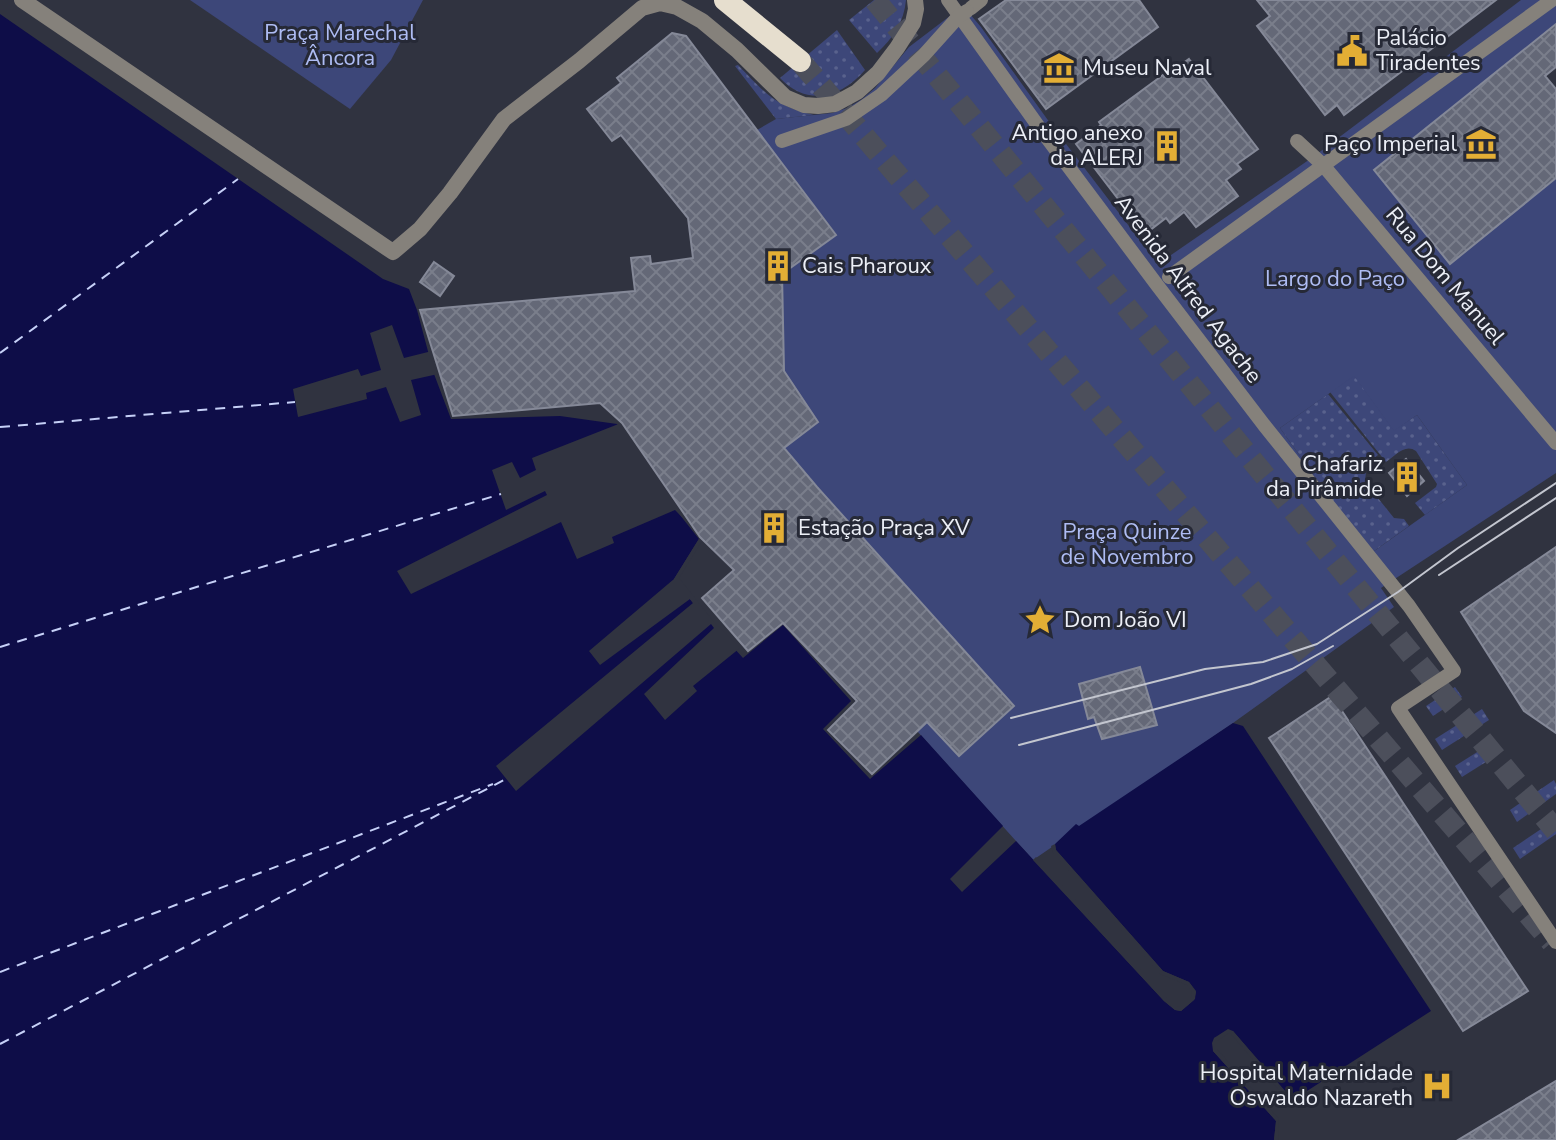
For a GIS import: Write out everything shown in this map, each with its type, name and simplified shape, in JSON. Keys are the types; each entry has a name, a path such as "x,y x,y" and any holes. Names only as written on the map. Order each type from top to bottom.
{"highway":[{"path":"725,0 800,61"}],"street":[{"path":"22,0 393,252 420,229 504,119 642,8 660,3 690,14 737,50 785,97 804,105 818,106 835,104 857,92 878,73 913,23 915,0"},
{"name":"Avenida Alfred Agache","path":"948,0 969,9 1050,142 1164,280 1264,425 1409,606 1454,671 1398,708 1556,942"},
{"path":"1164,280 1552,0"},
{"path":"782,141 846,119 881,95 969,9"},
{"name":"Rua Dom Manuel","path":"1297,141 1323,165 1556,443"}],"green space":[{"name":"Praça Marechal Âncora","path":"190,0 423,0 391,60 350,109"},
{"path":"874,0 906,0 897,29 877,53 849,20"},
{"name":"Praça Quinze de Novembro","path":"1521,0 1556,0 1556,24 1374,170 1450,264 1556,178 1556,473 1381,588 1394,607 1233,723 1033,860 917,731 981,670 784,448 817,422 784,371 782,274 836,234 757,130 776,119 832,113 861,100 909,47 963,6 1158,264 1313,157","holes":["1354,376 1394,431 1417,415 1467,485 1370,554 1280,428","924,518 934,536 920,543 910,526"]},
{"path":"837,30 865,70 856,80 835,92 812,96 790,87 780,78"},
{"path":"738,65 780,103 814,115 776,119 735,66"},
{"path":"1354,375 1394,430 1417,415 1467,485 1425,515 1415,503 1437,484 1416,451 1404,449 1386,462 1330,392"},
{"path":"1328,394 1378,455 1362,468 1366,472 1365,482 1394,518 1404,519 1409,526 1370,554 1280,428"},
{"path":"1455,687 1462,697 1433,716 1426,706"},
{"path":"1482,709 1489,720 1442,750 1435,739"},
{"path":"1490,744 1497,755 1462,777 1455,766"},
{"path":"1554,780 1556,794 1517,822 1510,810"},
{"path":"1556,819 1556,834 1520,859 1513,848"}],"shaded area":[{"path":"0,14 383,279 409,289 451,419 560,416 617,424 699,539 674,579 743,658 783,625 851,701 823,729 870,779 921,735 1003,826 950,879 962,892 1016,841 1164,1001 1181,1011 1195,999 1196,991 1189,982 1163,971 1056,850 1055,844 1076,824 1079,826 1233,723 1243,726 1431,1011 1293,1100 1233,1031 1214,1038 1213,1051 1276,1121 1274,1140 0,1140"}],"pier":[{"path":"392,325 404,358 432,351 438,374 411,380 421,415 400,422 386,387 366,393 367,399 298,417 293,389 358,369 361,376 381,370 370,333"},
{"path":"621,423 687,519 675,510 612,537 614,543 577,559 561,522 411,594 397,571 547,495 545,491 506,510 492,470 512,462 520,478 536,470 532,458"},
{"path":"700,537 702,541 679,578 714,622 740,648 693,686 697,691 665,720 644,694 714,628 711,624 516,791 496,766 693,603 690,599 600,665 589,651 674,579"},
{"path":"1055,844 1056,850 1163,971 1189,982 1196,992 1194,1000 1181,1011 1164,1001 1033,860 1036,857 1167,998 1177,1006 1184,1004 1192,992 1187,985 1160,974 1053,853 1051,846"},
{"path":"1228,1029 1295,1104 1290,1103 1231,1034 1217,1041 1217,1049 1279,1119 1278,1140 1274,1140 1276,1121 1213,1051 1214,1038"}],"building":[{"name":"Museu Naval","path":"1006,0 1139,0 1158,27 1046,109 979,19"},
{"name":"Palácio Tiradentes","path":"1257,0 1496,0 1344,115 1337,105 1325,115 1257,26 1270,16"},
{"name":"Paço Imperial","path":"1556,24 1556,67 1545,76 1556,89 1556,178 1450,264 1374,170"},
{"name":"Estação Praça XV","path":"672,33 686,36 836,235 782,274 784,371 818,422 784,448 1014,706 959,756 927,722 872,774 828,730 857,701 783,623 748,651 702,598 734,570 700,537 622,423 600,403 453,416 420,310 635,291 631,258 650,256 651,264 693,258 688,218 621,135 612,141 587,109 621,83 617,78"},
{"name":"Antigo anexo da ALERJ","path":"1189,59 1258,149 1237,164 1241,169 1226,180 1238,196 1196,227 1184,212 1170,223 1166,218 1145,234 1076,144 1101,125 1099,122"},
{"path":"434,262 454,276 440,296 420,282"},
{"name":"Chafariz da Pirâmide","path":"1406,459 1424,481 1407,496 1389,473"},
{"path":"1556,547 1556,733 1524,711 1461,612"},
{"path":"1140,667 1157,725 1102,739 1094,717 1088,719 1079,684"},
{"path":"1332,696 1528,991 1463,1031 1269,738"},
{"path":"1556,1081 1556,1140 1458,1140"}],"ferry route":[{"path":"0,353 238,179"},
{"path":"0,427 295,402"},
{"path":"0,647 501,494"},
{"path":"0,1044 506,779"},
{"path":"0,972 493,784"}],"tunnel":[{"path":"875,0 1556,831"},
{"path":"800,61 1552,942"}],"tram line":[{"path":"1011,718 1205,669 1263,662 1317,644 1556,483"},
{"path":"1439,575 1556,498"},
{"path":"1019,745 1251,684 1292,669 1333,646"}],"place":[{"name":"Palácio Tiradentes","path":"1352,51"},
{"name":"Museu Naval","path":"1059,68"},
{"name":"Paço Imperial","path":"1481,144"},
{"name":"Antigo anexo da ALERJ","path":"1167,146"},
{"name":"Cais Pharoux","path":"778,266"},
{"name":"Chafariz da Pirâmide","path":"1407,477"},
{"name":"Estação Praça XV","path":"774,528"},
{"name":"Dom João VI","path":"1040,620"},
{"name":"Hospital Maternidade Oswaldo Nazareth","path":"1437,1086"}],"park label":[{"name":"Largo do Paço","path":"1335,279"}]}
